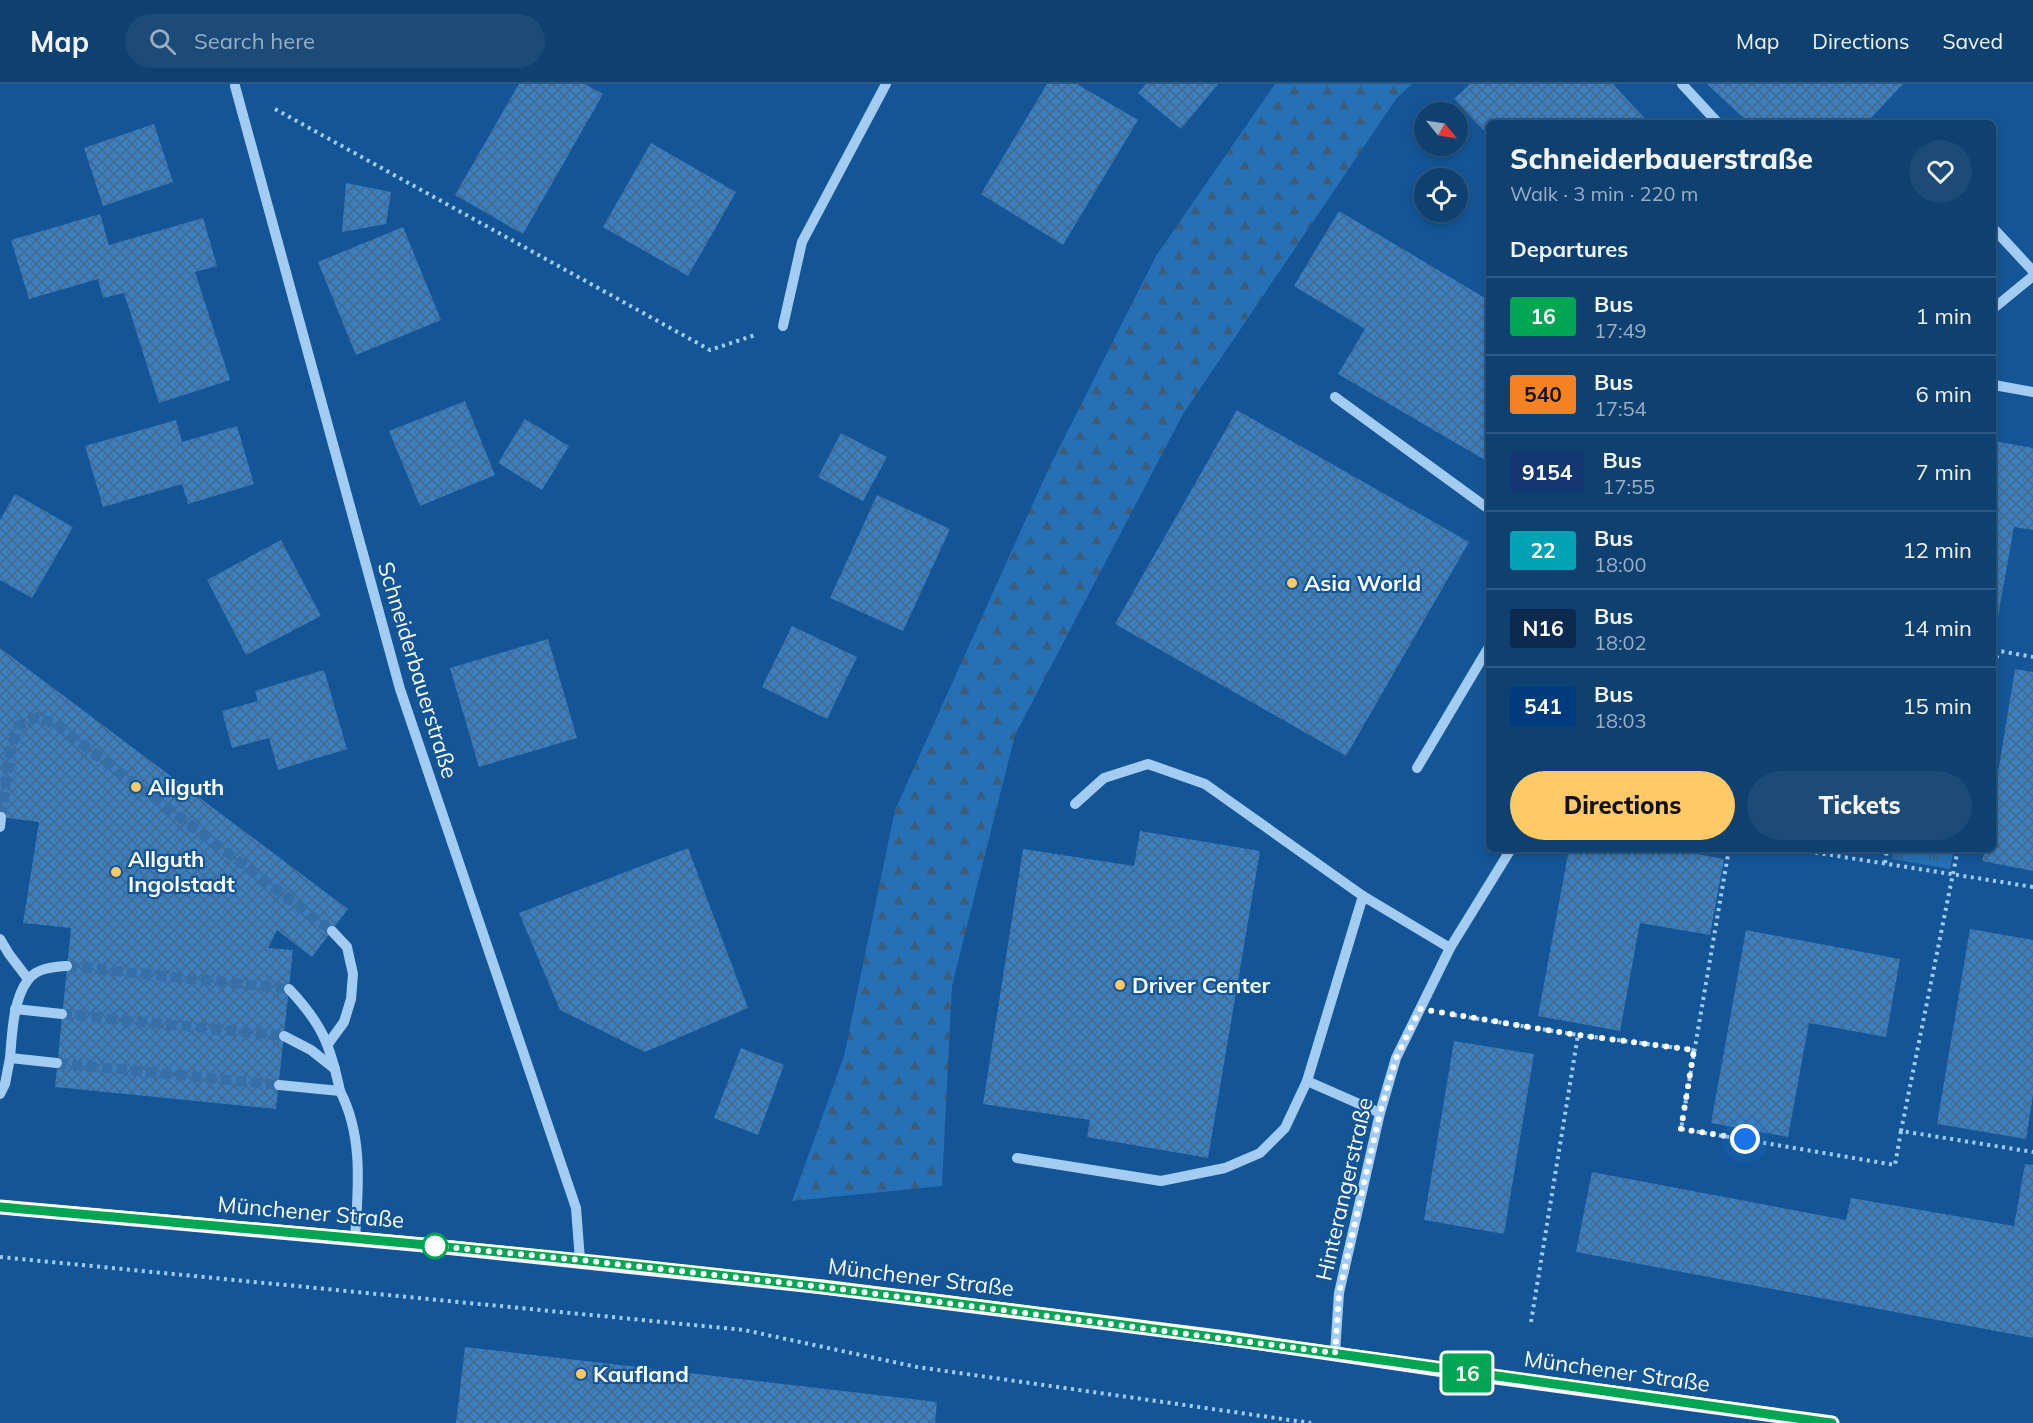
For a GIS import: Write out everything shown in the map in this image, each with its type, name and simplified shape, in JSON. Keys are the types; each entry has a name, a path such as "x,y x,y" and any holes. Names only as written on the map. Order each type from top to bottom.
{"main road":[{"name":"Münchener Straße","path":"0,1208 580,1260 892,1295 1335,1353 1832,1423"}],"street":[{"path":"783,326 802,242 886,84"},
{"path":"1682,84 1715,120"},
{"name":"Schneiderbauerstraße","path":"235,86 400,688 576,1208 580,1260"},
{"path":"1996,231 2033,271"},
{"path":"1996,306 2033,276"},
{"path":"1996,385 2033,392"},
{"path":"1335,396 1486,507"},
{"path":"1417,768 1486,652"},
{"path":"1075,804 1104,778 1148,764 1205,784 1364,896 1450,948"},
{"name":"Hinterangerstraße","path":"1335,1353 1339,1293 1380,1113 1396,1058 1450,948 1509,852"},
{"path":"1017,1158 1161,1181 1225,1167 1260,1153 1285,1128 1307,1081 1364,896"},
{"path":"328,1044 344,1022 351,999 353,974 347,947 332,930"},
{"path":"0,939 28,978"},
{"path":"0,1094 5,1084 10,1058 15,1009 28,978 46,968 67,966"},
{"path":"289,989 310,1011 328,1044 340,1091 348,1107 356,1143 359,1183 355,1239"},
{"path":"15,1009 62,1014"},
{"path":"284,1036 311,1050 335,1069"},
{"path":"10,1058 57,1063"},
{"path":"1307,1081 1380,1113"},
{"path":"279,1085 340,1091"}],"path":[{"path":"235,86 710,350 783,326"},
{"path":"1996,651 2033,657"},
{"path":"1728,852 1681,1129 1895,1164 1957,852"},
{"path":"1813,852 2033,887"},
{"path":"1885,863 1887,852"},
{"path":"1420,1009 1578,1035 1694,1050"},
{"path":"1531,1322 1578,1035"},
{"path":"1901,1131 2033,1152"},
{"path":"0,1257 744,1330 917,1367 1311,1423"}],"green space":[{"path":"1275,84 1412,84 1396,99 1183,414 1015,735 952,986 942,1186 792,1201 844,1056 895,810 1049,468 1156,256"},
{"path":"1893,852 1953,852 1950,869 1892,859"}],"building":[{"path":"519,84 585,84 603,94 523,234 455,195"},
{"path":"1047,84 1077,84 1138,120 1063,245 981,194"},
{"path":"1146,84 1218,84 1181,129 1138,93"},
{"path":"1470,84 1613,84 1646,120 1486,120 1486,133 1468,114 1468,102 1457,102 1454,99"},
{"path":"1707,84 1903,84 1869,120 1746,120"},
{"path":"154,124 173,182 103,206 84,148"},
{"path":"651,143 736,192 688,276 603,227"},
{"path":"346,183 391,192 386,224 342,232"},
{"path":"1339,211 1486,299 1486,461 1338,374 1365,329 1294,286"},
{"path":"100,214 109,245 203,218 217,266 195,272 230,380 159,403 124,293 103,298 98,279 29,299 11,240"},
{"path":"403,227 441,320 356,355 318,262"},
{"path":"465,401 495,475 420,506 389,431"},
{"name":"Asia World","path":"1237,410 1469,542 1346,756 1115,624"},
{"path":"525,419 569,446 542,490 498,463"},
{"path":"176,420 182,442 237,426 254,484 188,504 182,484 103,507 85,446"},
{"path":"841,433 887,457 863,501 818,477"},
{"path":"1996,441 2033,448 2033,530 2014,527 1996,627"},
{"path":"15,494 73,527 32,598 0,580 0,520"},
{"path":"877,495 950,529 903,631 830,598"},
{"path":"281,540 321,616 246,655 207,580"},
{"path":"792,626 857,657 827,719 762,687"},
{"path":"548,639 577,738 479,767 450,668"},
{"path":"0,648 348,909 312,957 277,930 268,948 293,950 276,1109 55,1087 71,928 23,923 39,822 0,817"},
{"path":"2015,669 2033,672 2033,871 1982,861 1984,852 1996,852 1996,785"},
{"path":"324,670 347,749 278,770 269,738 232,748 222,711 258,701 255,691"},
{"name":"Driver Center","path":"1140,831 1260,851 1208,1158 1087,1137 1090,1120 983,1104 1023,849 1134,866"},
{"path":"688,848 748,1008 645,1052 560,1010 519,913"},
{"path":"1568,852 1686,852 1724,859 1710,935 1640,923 1620,1031 1538,1016"},
{"path":"1970,929 2033,940 2033,1095 2026,1139 1937,1124"},
{"path":"1746,930 1900,959 1886,1037 1809,1023 1788,1137 1711,1123"},
{"path":"1454,1041 1534,1054 1504,1234 1424,1220"},
{"path":"741,1048 784,1065 758,1135 714,1118"},
{"path":"2025,1164 2033,1165 2033,1338 1576,1252 1592,1172 1846,1220 1851,1198 2014,1226"},
{"name":"Kaufland","path":"465,1347 937,1402 935,1423 456,1423"}],"tunnel":[{"path":"1,817 11,748 18,726 38,717 58,726 332,931"},
{"path":"67,966 289,989"},
{"path":"62,1014 284,1036"},
{"path":"57,1063 279,1085"}],"bus line":[{"name":"16","path":"0,1207 580,1260 823,1287 1226,1338 1832,1423"}],"place":[{"name":"Asia World","path":"1292,583"},
{"name":"Allguth","path":"136,787"},
{"name":"Allguth Ingolstadt","path":"116,872"},
{"name":"Driver Center","path":"1120,985"},
{"name":"Kaufland","path":"581,1374"}],"route":[{"path":"435,1246 823,1287 1335,1353 1339,1293 1380,1113 1396,1058 1420,1009 1578,1035 1694,1050 1681,1129 1745,1139"}]}
